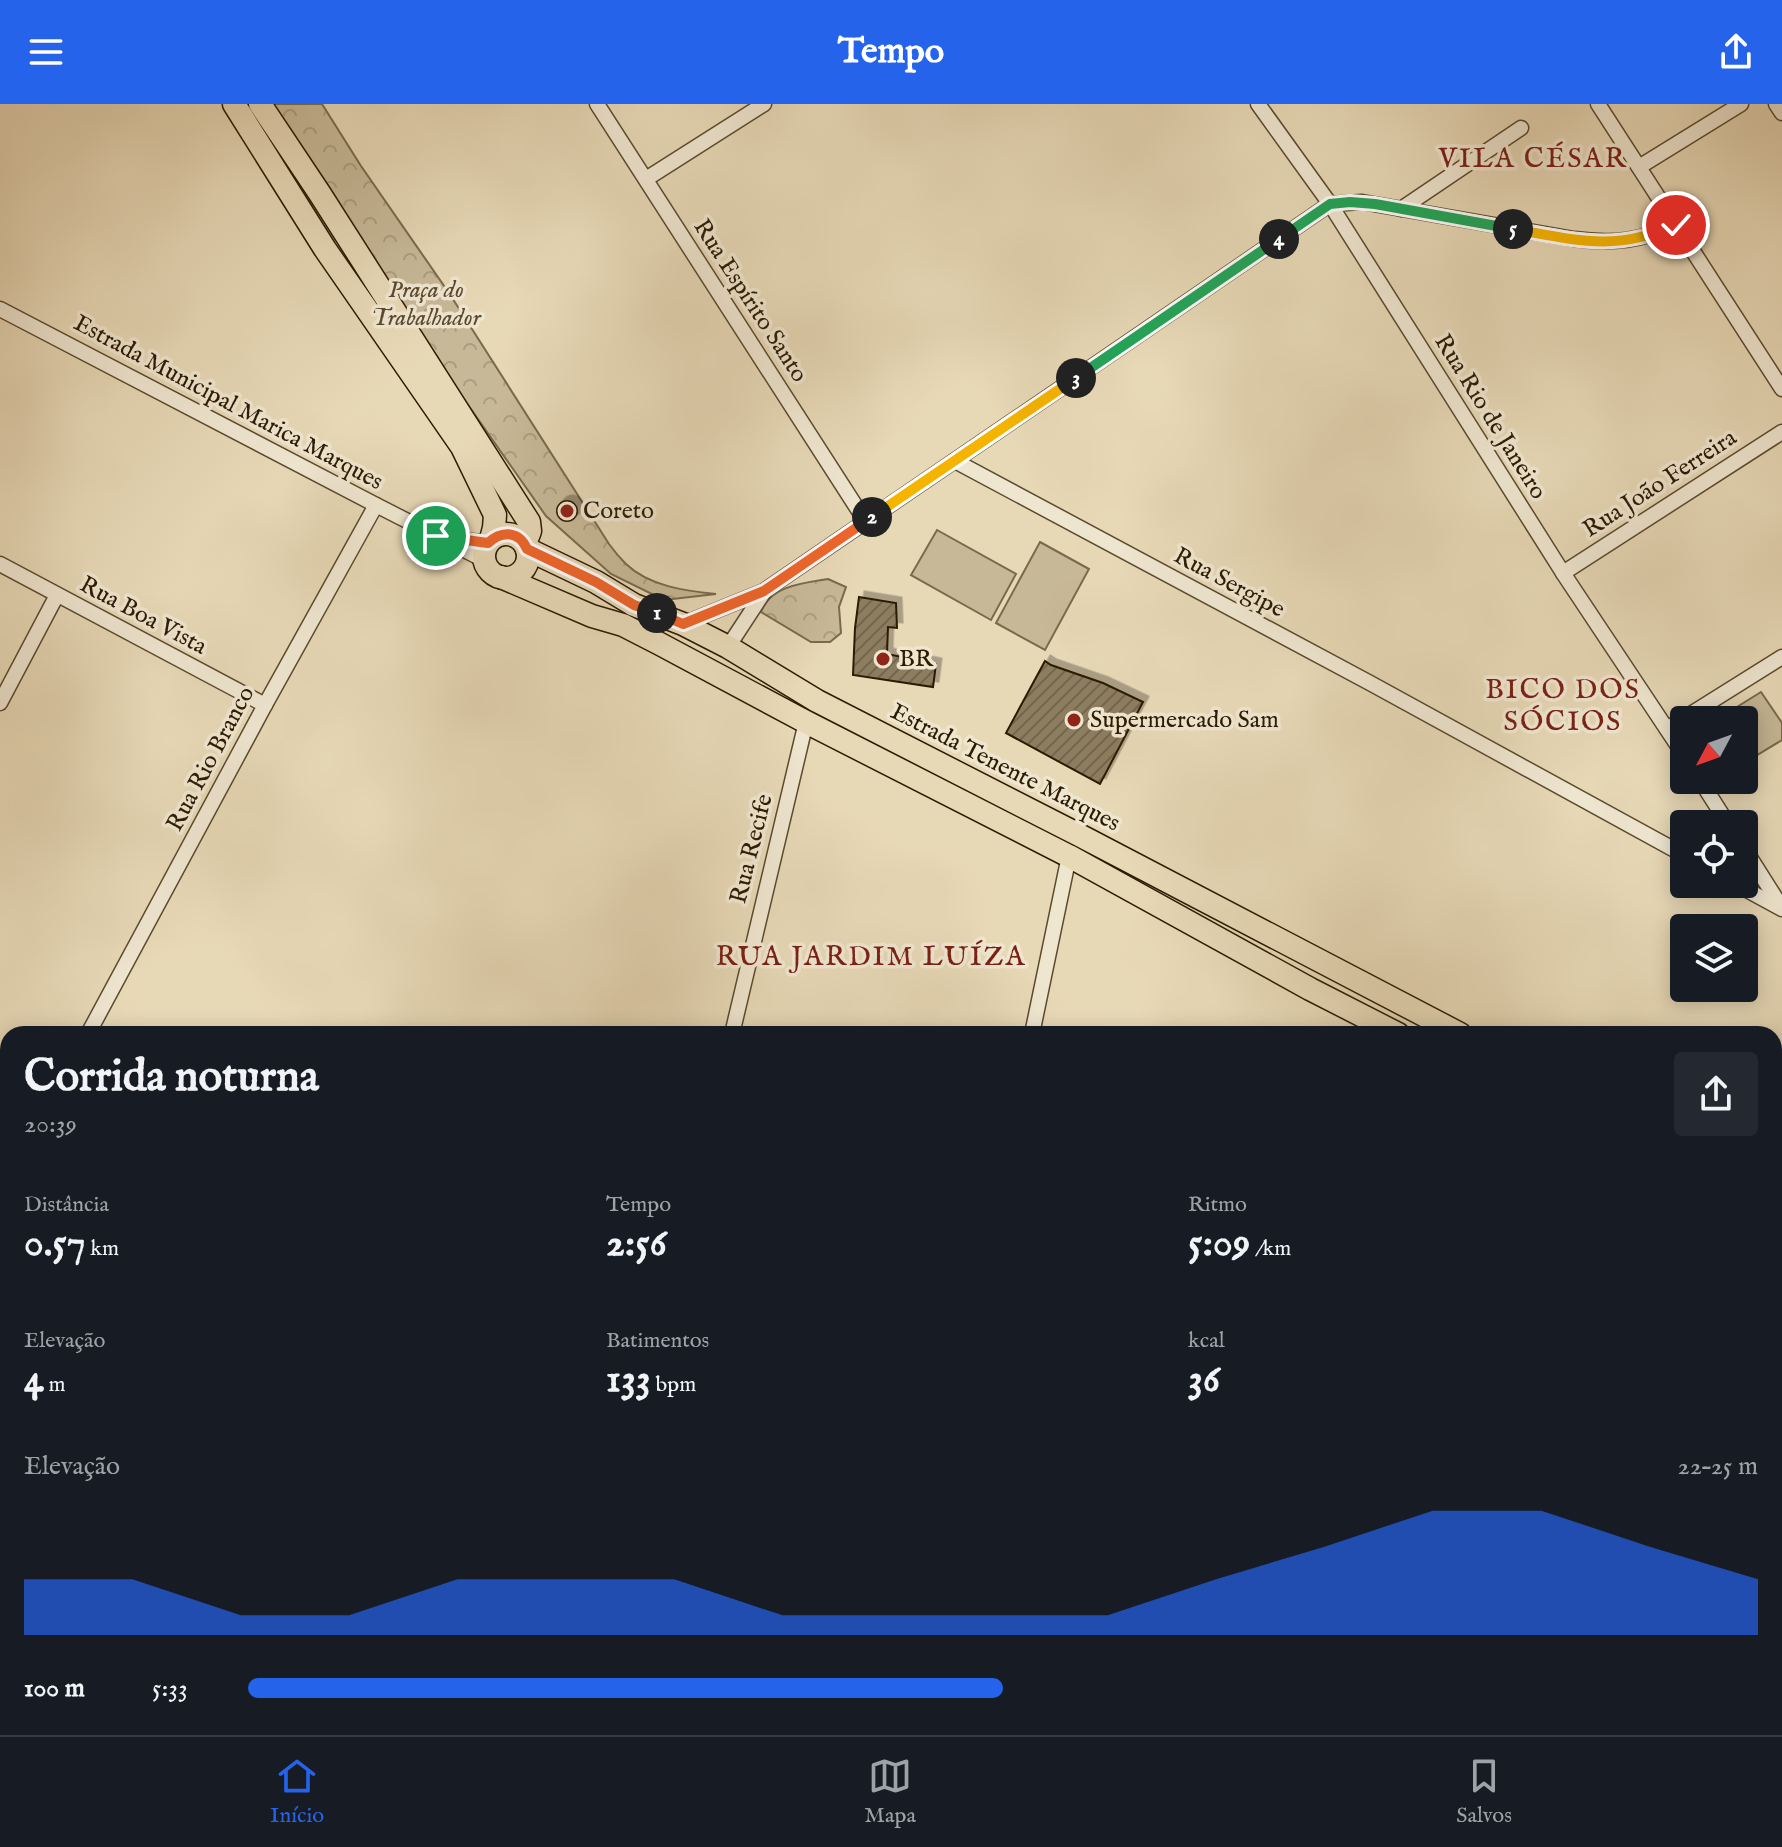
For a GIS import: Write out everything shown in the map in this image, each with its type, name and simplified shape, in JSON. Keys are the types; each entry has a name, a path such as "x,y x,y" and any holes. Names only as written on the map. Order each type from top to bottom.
{"main road":[{"path":"234,104 325,249 462,447 495,515 488,547 488,568 493,574 507,578 520,573 527,562 529,522 260,104"},
{"path":"488,547 497,535 512,534 522,540 526,547"},
{"name":"Estrada Tenente Marques","path":"526,547 634,605 683,624 728,647 817,701 1445,1026"},
{"name":"Estrada Tenente Marques","path":"501,577 592,616 623,625 1069,856 1382,1026"},
{"path":"660,644 675,644 710,663 714,663 728,647"}],"street":[{"name":"Rua Espírito Santo","path":"597,104 866,522"},
{"path":"646,179 764,104"},
{"name":"Rua Rio de Janeiro","path":"1258,104 1330,204 1563,573 1670,734"},
{"path":"1598,104 1782,389"},
{"path":"1639,167 1741,104"},
{"path":"1776,104 1782,113"},
{"path":"1401,209 1521,128"},
{"path":"683,624 764,591 1330,204 1362,202 1601,242 1635,240 1676,225"},
{"name":"Estrada Municipal Marica Marques","path":"0,309 436,536 488,547"},
{"name":"Rua João Ferreira","path":"1563,573 1782,432"},
{"name":"Rua Sergipe","path":"955,461 1670,847"},
{"name":"Rua Rio Branco","path":"92,1026 376,505"},
{"name":"Rua Boa Vista","path":"0,564 265,705"},
{"path":"728,647 764,591"},
{"path":"0,703 57,595"},
{"path":"1667,729 1782,657"},
{"name":"Rua Recife","path":"734,1026 806,722"},
{"path":"1034,1026 1069,856"},
{"path":"1758,870 1782,908"},
{"path":"1758,895 1782,908"}],"green space":[{"name":"Praça do Trabalhador","path":"273,104 322,104 449,293 619,557 645,578 680,589 716,594 664,600 611,574 546,516 407,318"},
{"path":"937,530 1016,574 991,620 911,575"},
{"path":"1040,542 1089,569 1045,650 996,623"},
{"path":"828,579 846,587 839,607 841,633 830,642 811,642 761,612 772,596 780,591"},
{"path":"1761,692 1782,723 1782,740 1758,755 1758,706 1738,706"}],"building":[{"name":"Coreto","path":"567,501 574,504 577,511 574,518 567,521 560,518 557,511 560,504"},
{"name":"BR","path":"859,597 896,603 897,628 888,627 887,654 936,664 933,687 853,675"},
{"name":"Supermercado Sam","path":"1045,661 1143,702 1100,784 1006,733"}],"place":[{"name":"Coreto","path":"567,511"},
{"name":"BR","path":"883,659"},
{"name":"Supermercado Sam","path":"1074,720"}],"district":[{"name":"VILA CÉSAR","path":"1533,159"},
{"name":"BICO DOS SÓCIOS","path":"1563,706"},
{"name":"RUA JARDIM LUÍZA","path":"871,957"}],"route":[{"path":"436,536 488,543 497,535 512,534 522,540 527,549 596,582 634,605 683,624 764,591 1330,204 1362,202 1601,242 1635,240 1676,225"}]}
